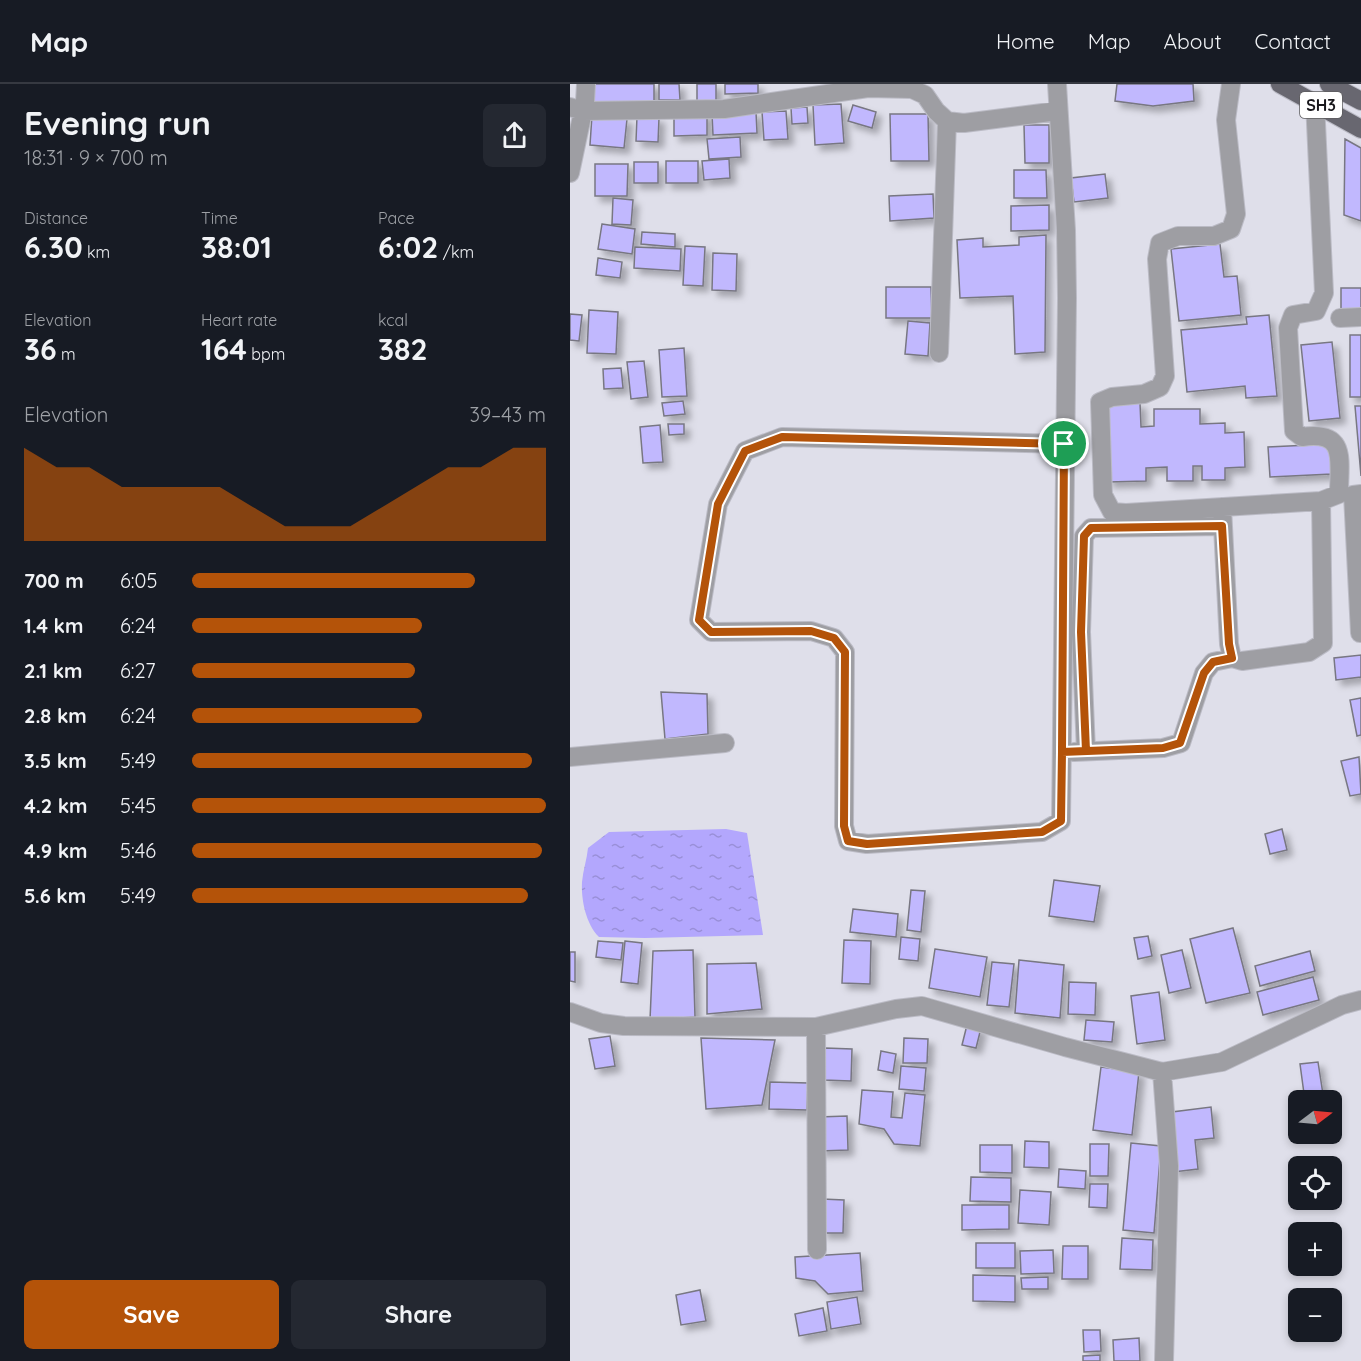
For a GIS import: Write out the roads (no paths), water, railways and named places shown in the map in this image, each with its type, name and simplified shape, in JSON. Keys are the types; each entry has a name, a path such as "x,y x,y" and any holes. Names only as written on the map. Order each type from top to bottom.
{"main road":[{"name":"SH3","path":"1280,84 1361,129"},
{"name":"SH3","path":"1329,84 1361,101"}],"street":[{"path":"570,172 577,109 586,84"},
{"path":"1057,84 1066,230 1061,821 1042,832 867,844 848,841 844,826 845,652 834,638 811,631 711,632 699,620 718,504 745,451 782,437 1064,444"},
{"path":"1222,517 1112,512 1103,495 1100,402 1112,397 1144,394 1160,387 1163,382 1165,376 1157,259 1160,243 1178,236 1214,236 1231,229 1236,214 1226,120 1231,84"},
{"path":"577,109 724,109 868,88 912,89 925,95 936,111 947,121 964,123 1058,111"},
{"path":"1086,751 1081,632 1084,536 1091,528 1222,517 1321,501 1339,494 1339,449 1330,438 1316,435 1302,437 1294,431 1288,328 1293,315 1316,311 1324,293 1315,102"},
{"path":"939,353 947,121"},
{"path":"1340,318 1361,317"},
{"path":"1360,633 1353,495 1361,494"},
{"path":"1062,752 1163,748 1180,743 1204,673 1213,662 1232,658 1242,661 1309,652 1323,643 1321,501"},
{"path":"1222,517 1229,644 1232,658"},
{"path":"570,757 725,743"},
{"path":"570,1012 601,1023 624,1026 816,1027 896,1009 922,1006 1162,1072 1222,1062 1342,1005 1361,1000"},
{"path":"816,1027 817,1250"},
{"path":"1162,1072 1169,1166 1164,1361"}],"water":[{"path":"726,829 747,833 763,935 645,938 599,937 594,932 585,911 582,896 588,848 609,832"}]}
